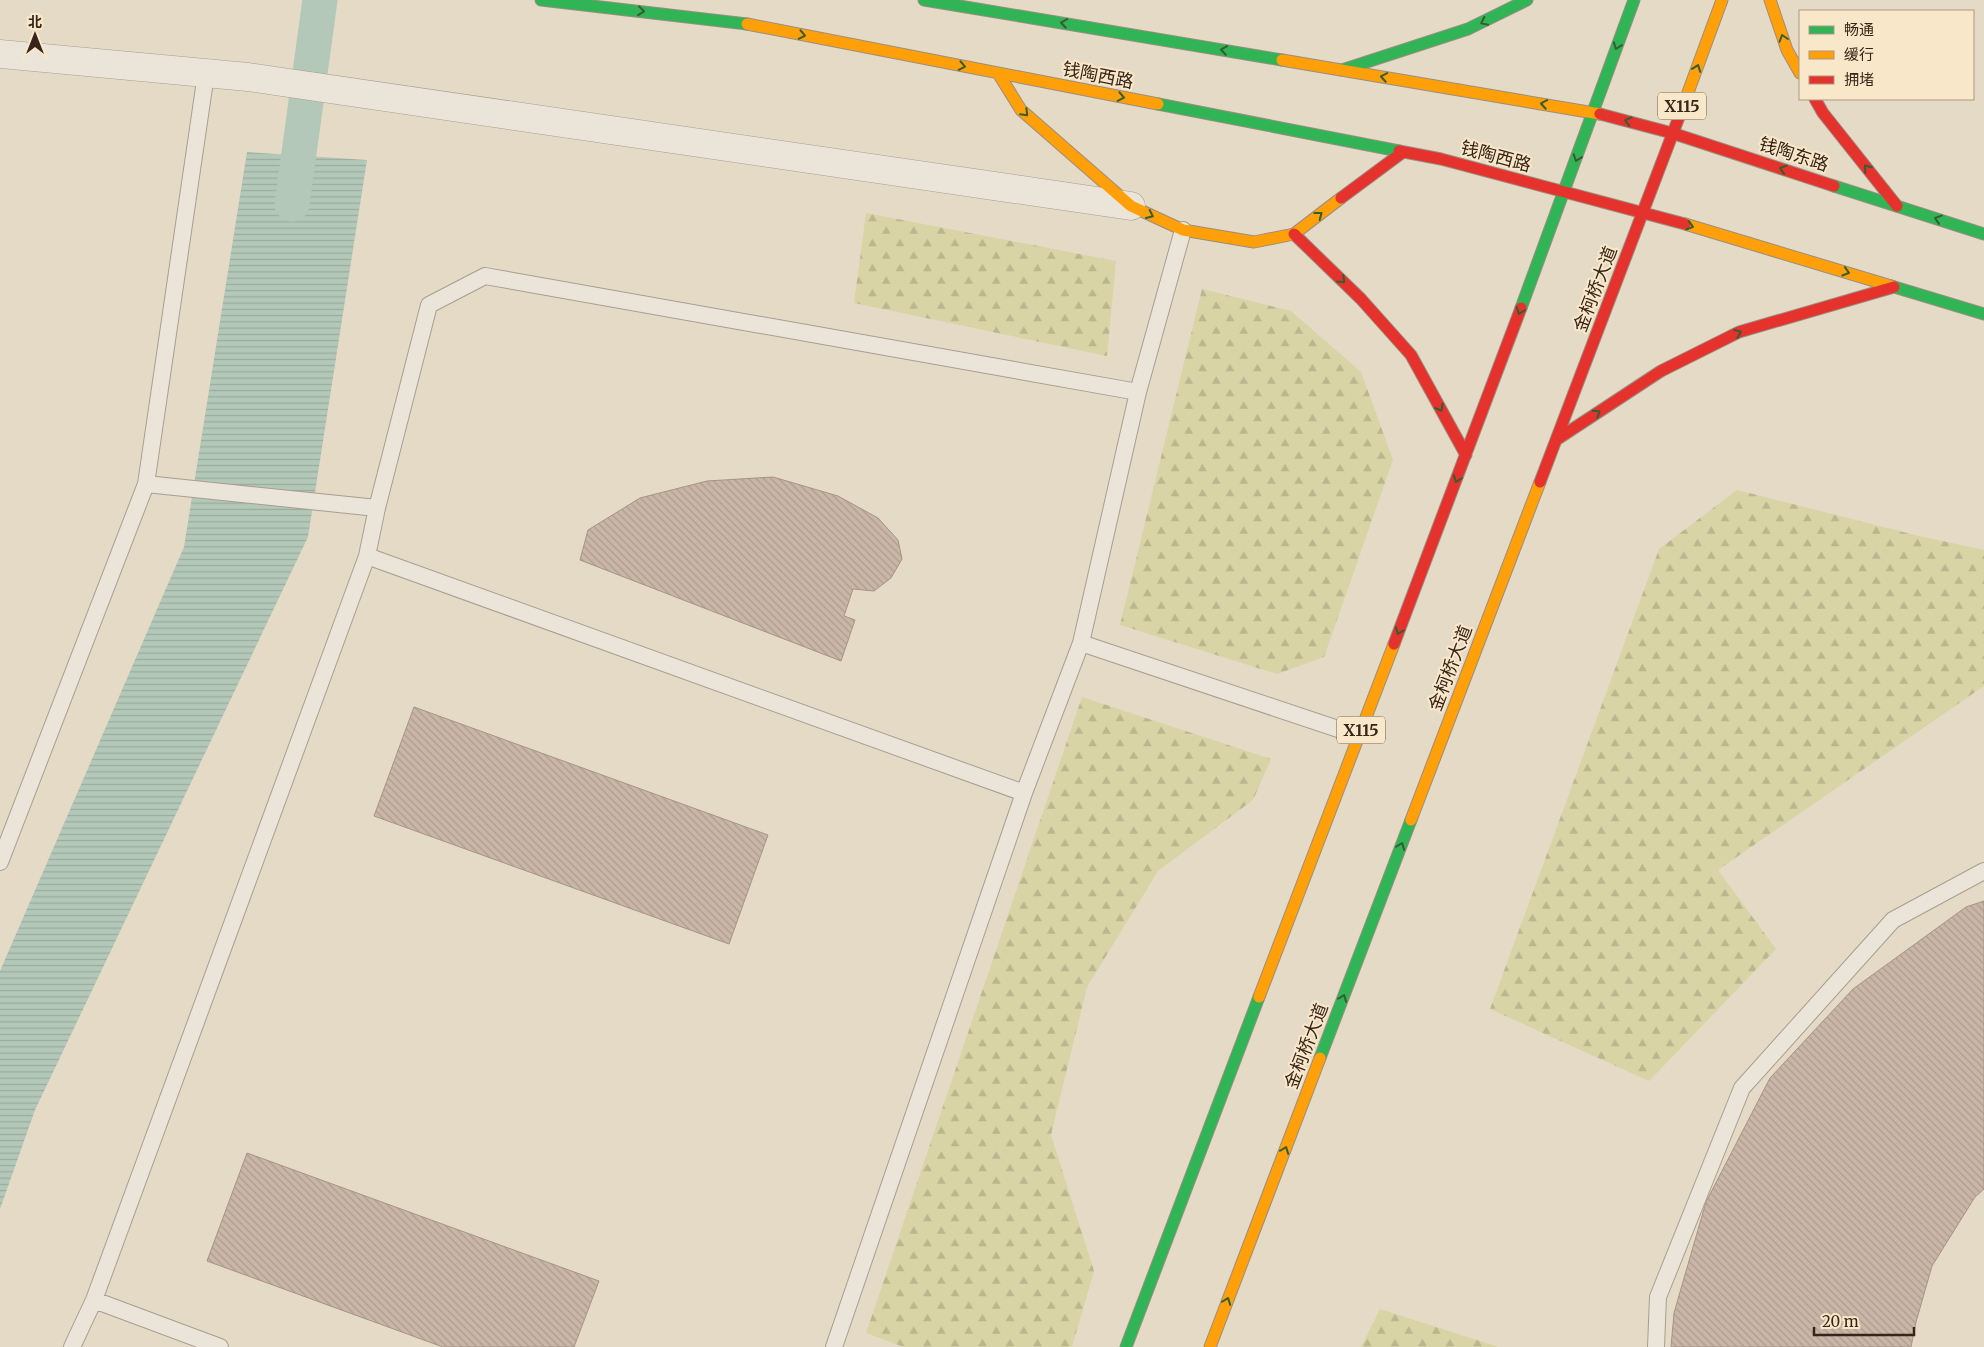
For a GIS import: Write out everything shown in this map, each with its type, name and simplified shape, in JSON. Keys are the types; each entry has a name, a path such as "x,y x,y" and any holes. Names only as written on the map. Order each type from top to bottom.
{"main road":[{"name":"钱陶西路","path":"541,0 740,23 1441,159 1643,212"},
{"path":"924,0 1592,112"},
{"path":"1342,70 1468,29 1527,0"},
{"name":"X115","path":"1126,1347 1565,193 1592,112 1634,0"},
{"name":"金柯桥大道","path":"1210,1347 1722,0"},
{"path":"1770,0 1787,50 1799,71"},
{"path":"998,73 1021,110 1131,206 1183,230 1254,242 1294,234 1403,152"},
{"path":"1816,100 1823,114 1897,206"},
{"name":"钱陶东路","path":"1592,112 1672,133 1984,234"},
{"path":"1643,212 1984,314"},
{"path":"1294,234 1361,299 1411,355 1466,455"},
{"path":"1556,440 1661,371 1739,332 1894,287"}],"street":[{"path":"0,54 248,77 1131,206"}],"lane":[{"path":"0,862 146,484 206,74"},
{"path":"834,1347 1024,792 1082,643 1138,392 1183,230"},
{"path":"72,1347 94,1300 367,556 377,508 429,305 485,276 1138,392"},
{"path":"146,484 377,508"},
{"path":"367,556 1024,792"},
{"path":"1082,643 1359,736"},
{"path":"1656,1347 1658,1297 1742,1088 1894,920 1984,871"},
{"path":"94,1300 220,1347"}],"green space":[{"path":"866,213 1116,261 1107,356 854,303"},
{"path":"1202,289 1291,311 1361,372 1393,460 1324,657 1277,674 1120,625"},
{"path":"1737,490 1915,535 1984,550 1984,686 1718,870 1776,949 1649,1081 1490,1009 1659,549"},
{"path":"1082,697 1271,759 1253,800 1158,871 1087,987 1051,1135 1094,1271 1072,1347 904,1347 866,1333"},
{"path":"1380,1309 1499,1347 1361,1347"}],"shaded area":[{"path":"247,152 367,160 308,537 35,1110 0,1209 0,971 184,547"}],"building":[{"path":"773,477 838,496 878,518 898,540 902,559 891,578 874,591 853,589 844,616 855,620 841,661 580,560 588,530 640,498 707,481"},
{"path":"414,707 768,835 729,944 374,816"},
{"path":"1984,901 1984,1189 1975,1197 1932,1266 1911,1347 1671,1347 1674,1313 1706,1202 1770,1078 1853,989 1966,907"},
{"path":"247,1153 599,1281 574,1347 443,1347 207,1261"}],"waterway":[{"path":"292,204 320,0"}],"traffic: fast":[{"path":"541,0 747,24"},
{"path":"924,0 1282,60"},
{"path":"1342,70 1468,29 1527,0"},
{"path":"1521,308 1634,0"},
{"path":"1158,104 1399,151"},
{"path":"1834,186 1984,234"},
{"path":"1891,286 1984,314"},
{"path":"1320,1058 1411,820"},
{"path":"1126,1347 1259,997"}],"traffic: slow":[{"path":"1679,117 1722,0"},
{"path":"1770,0 1787,50 1799,71"},
{"path":"747,24 1158,104"},
{"path":"1282,60 1600,114"},
{"path":"998,73 1021,110 1131,206 1183,230 1254,242 1294,234 1341,198"},
{"path":"1685,224 1891,286"},
{"path":"1411,820 1540,482"},
{"path":"1259,997 1394,644"},
{"path":"1210,1347 1320,1058"}],"traffic: jam":[{"path":"1816,100 1823,113 1897,206"},
{"path":"1600,114 1672,133 1834,186"},
{"path":"1540,482 1679,117"},
{"path":"1399,151 1441,159 1685,224"},
{"path":"1341,198 1403,152"},
{"path":"1294,234 1361,299 1411,355 1466,455"},
{"path":"1556,440 1661,371 1739,332 1894,287"},
{"path":"1394,644 1521,308"}]}
